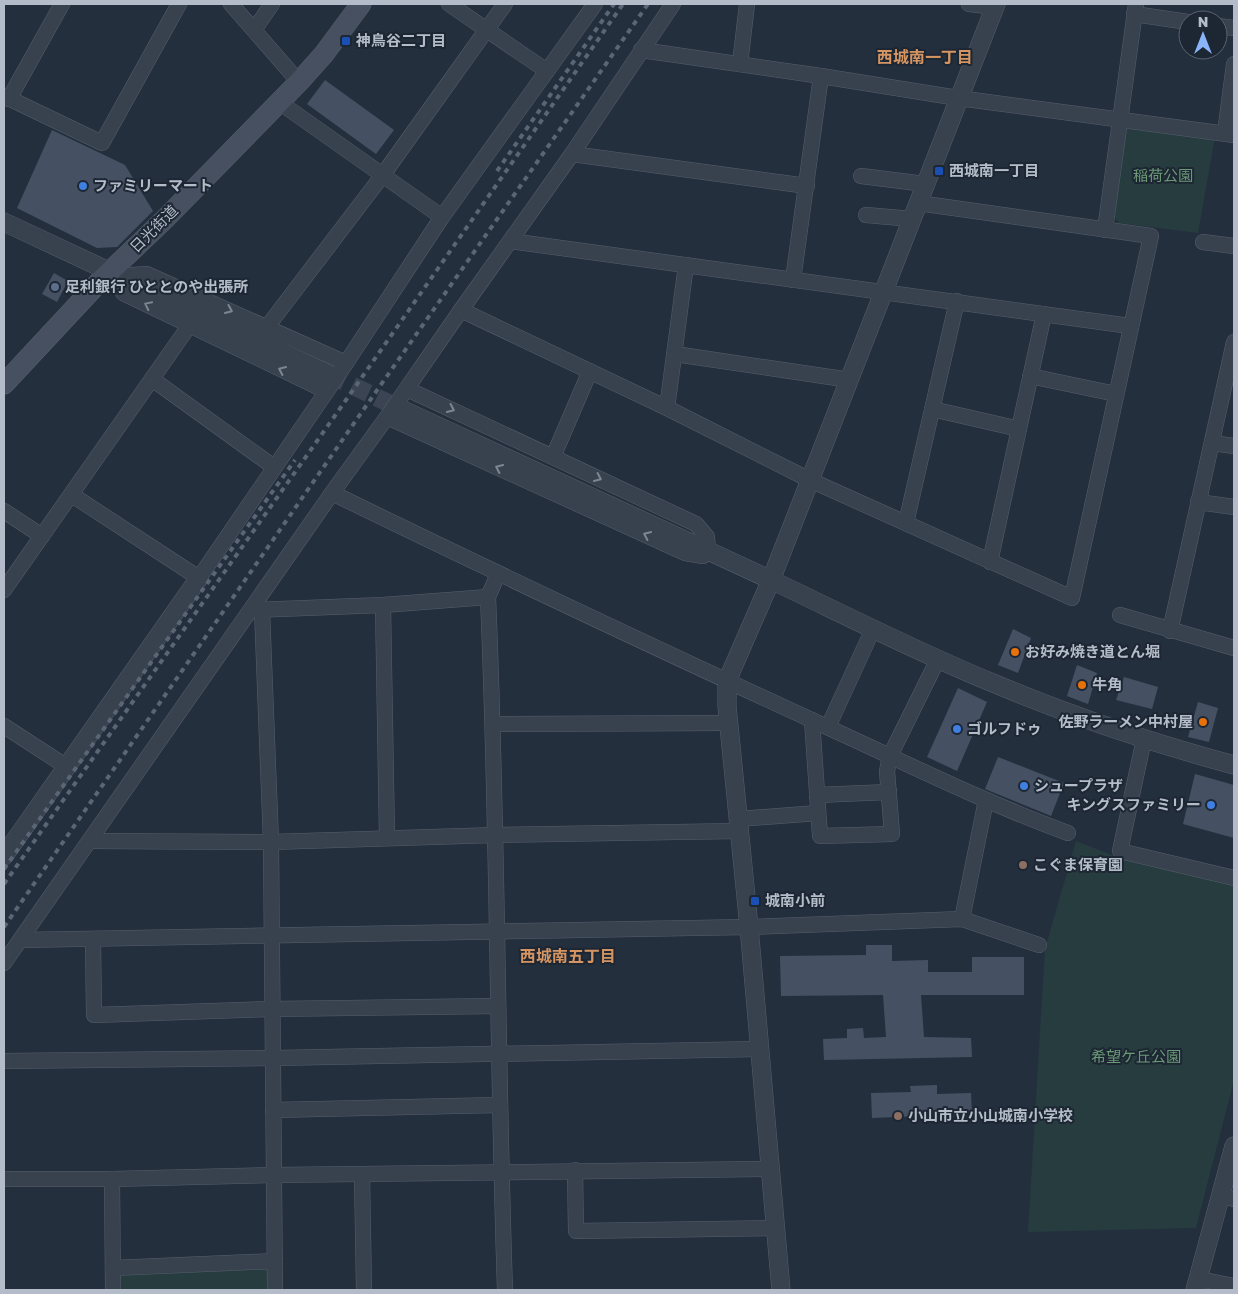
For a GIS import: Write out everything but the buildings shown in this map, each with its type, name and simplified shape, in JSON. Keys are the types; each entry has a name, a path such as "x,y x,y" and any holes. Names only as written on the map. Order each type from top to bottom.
{"main road":[{"name":"日光街道","path":"4,384 114,274 299,82 324,54 361,4"}],"street":[{"path":"62,4 6,98 102,143 179,4"},
{"path":"231,4 299,82"},
{"path":"254,30 272,4"},
{"path":"449,4 547,70"},
{"path":"268,327 382,176 505,4"},
{"path":"4,856 199,578 274,467 327,382 346,363 442,218 595,4"},
{"path":"4,963 256,610 332,492 394,413 407,389 572,154 640,50 673,4"},
{"path":"740,64 747,4"},
{"path":"781,1290 749,927 728,723 727,681 771,580 995,6 969,4"},
{"path":"1105,230 1135,9 1178,20"},
{"path":"640,50 958,98 1229,134 1234,64"},
{"path":"793,280 822,76"},
{"path":"279,102 442,218"},
{"path":"572,154 807,186"},
{"path":"861,176 926,184"},
{"path":"461,310 667,408 810,480 1072,598 1151,236 915,211 866,215"},
{"path":"4,222 114,274 327,382"},
{"path":"510,241 1130,326"},
{"path":"1203,242 1234,246"},
{"path":"667,408 686,265"},
{"path":"114,274 147,274 346,363"},
{"path":"114,274 123,294 189,326 327,382"},
{"path":"906,523 957,301"},
{"path":"990,562 1044,314"},
{"path":"4,590 189,326"},
{"path":"1170,631 1234,342"},
{"path":"675,354 850,380"},
{"path":"553,457 590,371"},
{"path":"1030,376 1116,394"},
{"path":"152,379 274,467"},
{"path":"407,389 696,524 707,537 708,551"},
{"path":"932,409 1019,429"},
{"path":"394,413 708,551 1001,687 1096,723 1176,750 1234,765"},
{"path":"1212,443 1234,446"},
{"path":"332,492 498,574 828,728 986,800 1068,833"},
{"path":"72,495 199,578"},
{"path":"1198,502 1234,507"},
{"path":"4,511 42,536"},
{"path":"498,574 488,597 496,835 501,1172 506,1290"},
{"path":"256,610 383,605 488,597"},
{"path":"383,605 387,838"},
{"path":"256,610 271,842 275,1290"},
{"path":"1120,615 1234,648"},
{"path":"828,728 873,629"},
{"path":"812,720 820,836 892,834 887,771 890,756 938,659"},
{"path":"493,724 728,723"},
{"path":"4,726 67,767"},
{"path":"1144,739 1120,852 1234,878"},
{"path":"817,795 889,792"},
{"path":"962,919 986,800"},
{"path":"90,841 271,842 496,835 739,825 818,813"},
{"path":"20,940 271,934 749,927 962,919 1039,945"},
{"path":"93,939 94,1014 498,1006"},
{"path":"4,1061 759,1049"},
{"path":"273,1110 500,1105"},
{"path":"1234,1146 1228,1197 1197,1284 1234,1286"},
{"path":"4,1179 112,1179 575,1170 770,1169"},
{"path":"575,1170 576,1231 776,1228"},
{"path":"362,1175 364,1290"},
{"path":"112,1179 113,1290"},
{"path":"113,1268 275,1261"}],"green space":[{"name":"稲荷公園","path":"1133,128 1215,137 1198,233 1119,223 1112,214 1125,130"},
{"name":"希望ケ丘公園","path":"1076,841 1117,857 1234,886 1234,1080 1196,1228 1028,1232 1045,949"},
{"path":"271,1264 271,1290 117,1290 117,1271"}],"tunnel":[{"path":"328,374 401,409"}],"railway":[{"path":"497,171 614,4"},
{"path":"4,884 623,4"},
{"path":"4,927 648,4"},
{"path":"4,869 295,460"}],"place":[{"name":"神鳥谷二丁目","path":"346,41"},
{"name":"西城南一丁目","path":"939,171"},
{"name":"ファミリーマート","path":"83,186"},
{"name":"足利銀行 ひととのや出張所","path":"55,287"},
{"name":"お好み焼き道とん堀","path":"1015,652"},
{"name":"牛角","path":"1082,685"},
{"name":"佐野ラーメン中村屋","path":"1203,722"},
{"name":"ゴルフドゥ","path":"957,729"},
{"name":"シュープラザ","path":"1024,786"},
{"name":"キングスファミリー","path":"1211,805"},
{"name":"こぐま保育園","path":"1023,865"},
{"name":"城南小前","path":"755,901"},
{"name":"小山市立小山城南小学校","path":"898,1116"}],"district":[{"name":"西城南一丁目","path":"925,57"},
{"name":"西城南五丁目","path":"568,956"}]}
